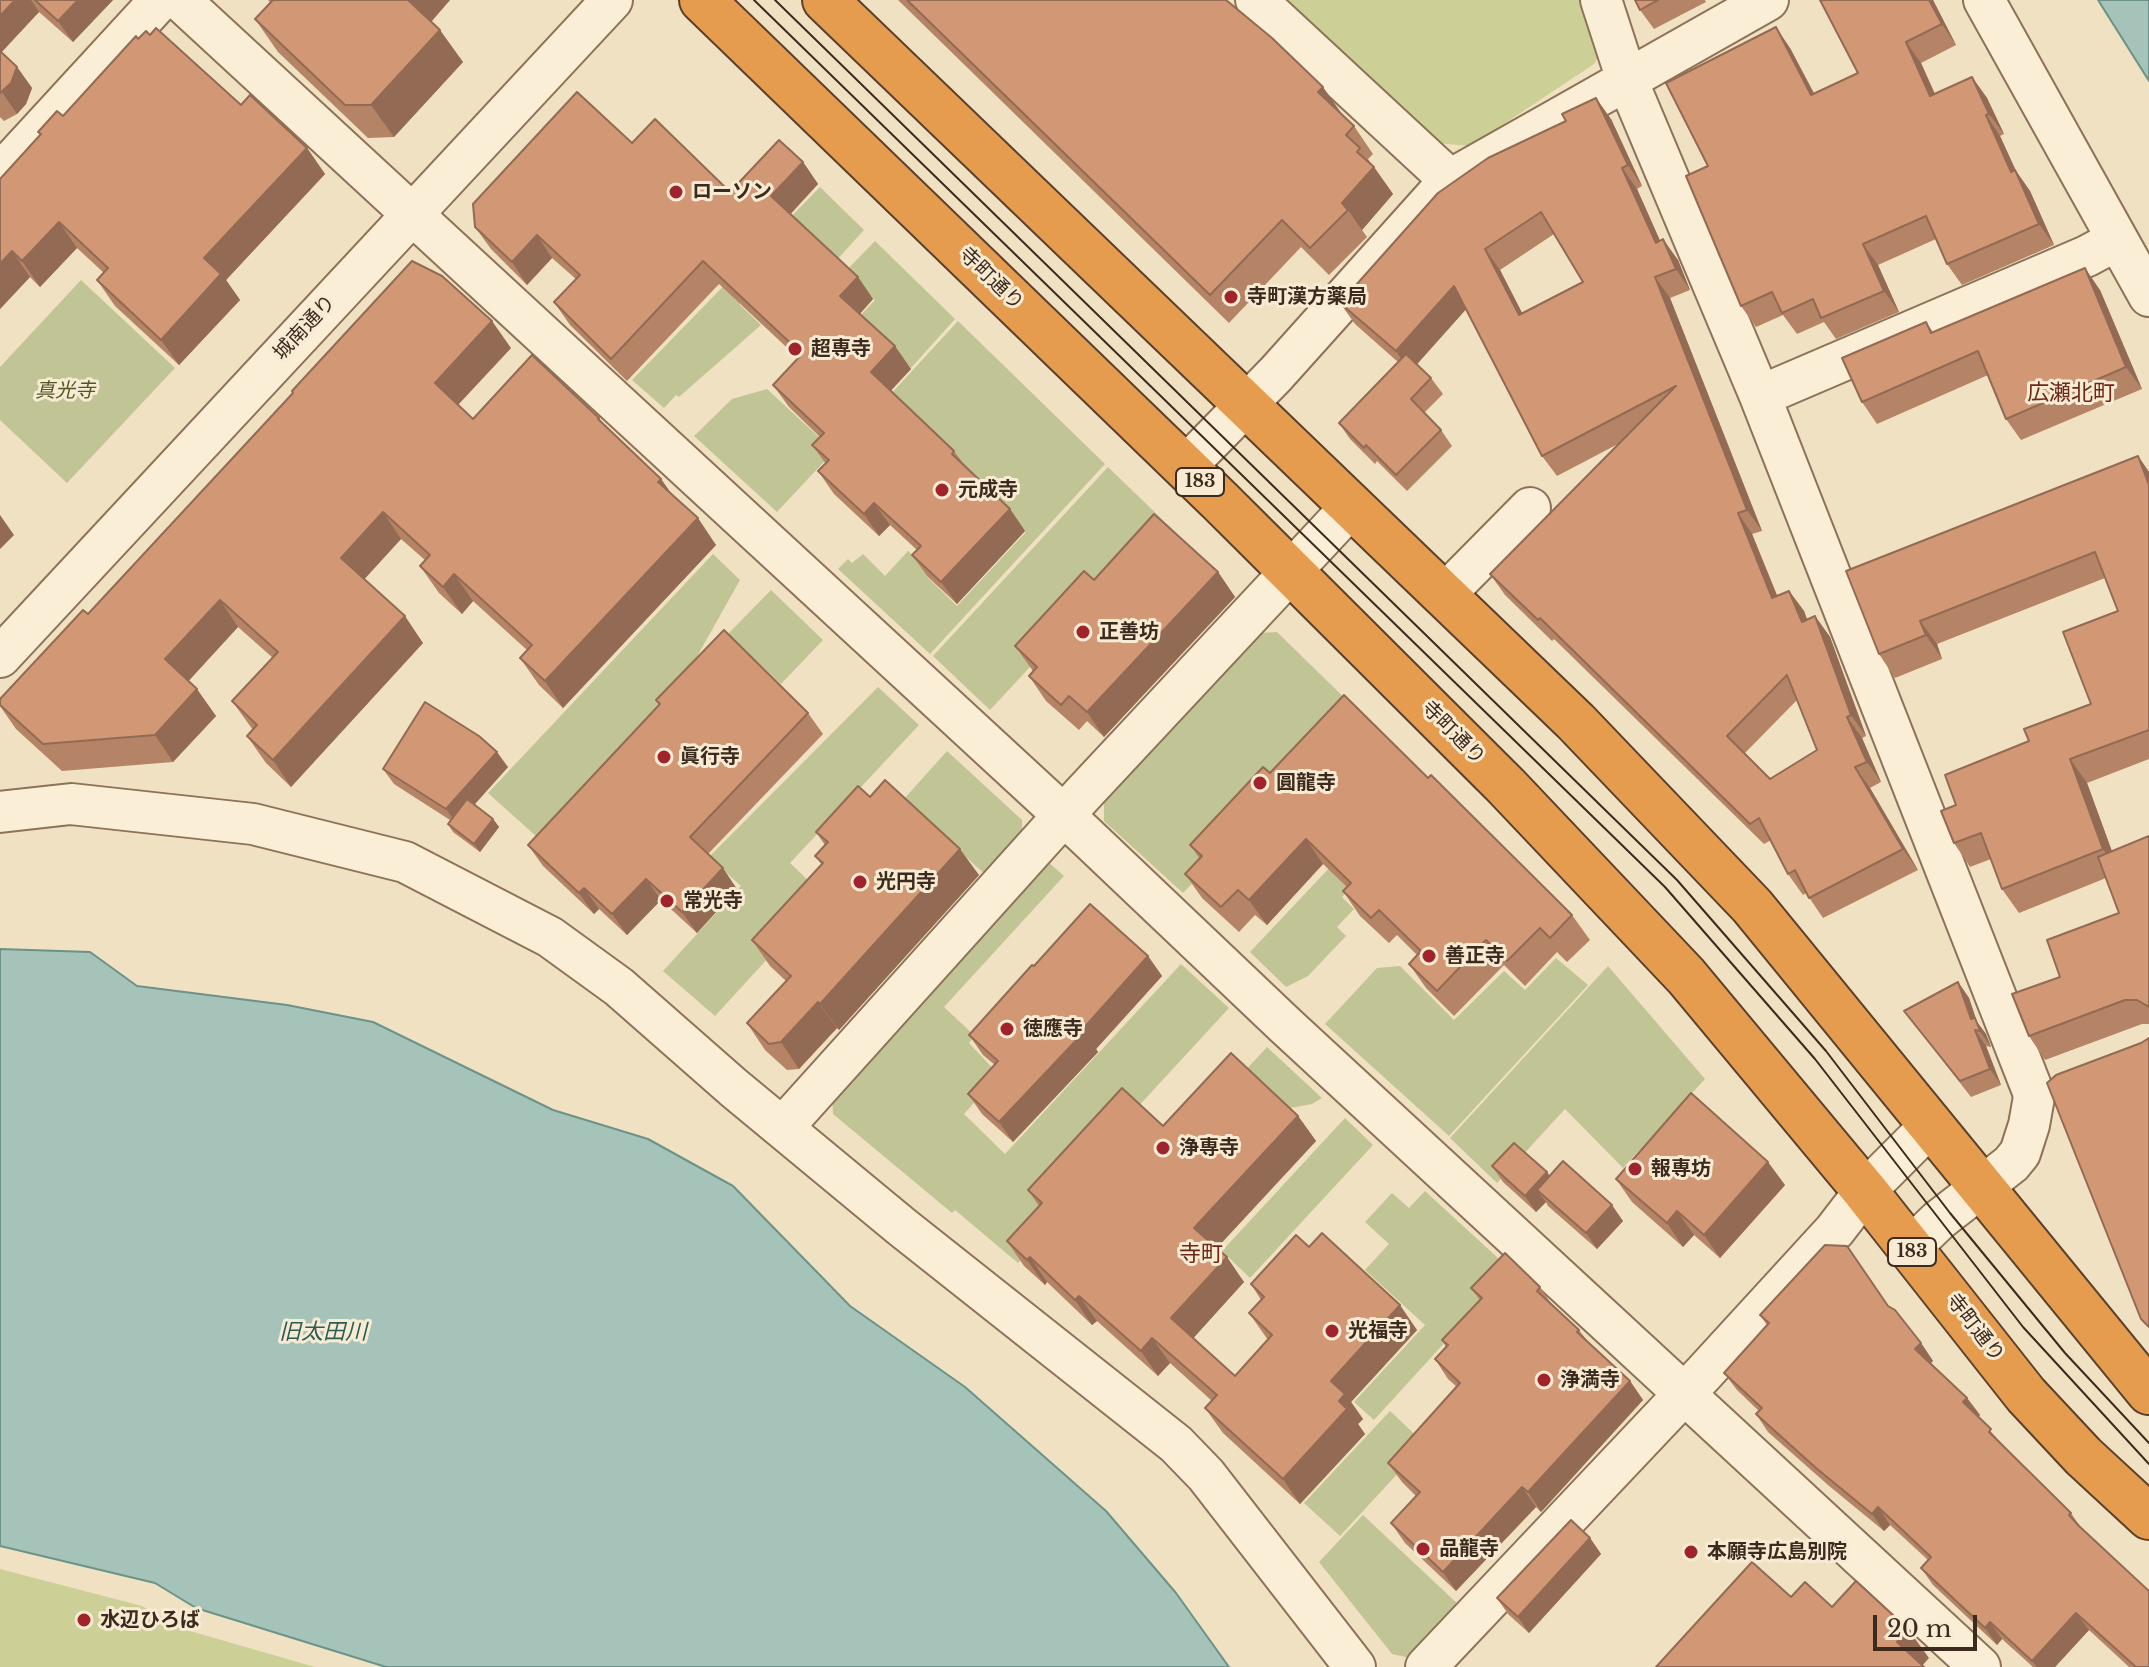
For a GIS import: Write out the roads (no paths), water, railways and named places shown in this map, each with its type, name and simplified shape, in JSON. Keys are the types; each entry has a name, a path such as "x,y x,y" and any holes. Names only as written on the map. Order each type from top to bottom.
{"highway":[{"name":"寺町通り","path":"702,0 1506,786 1686,976 1965,1314 2026,1395 2083,1456 2149,1517"},
{"path":"825,0 1576,722 1752,906 2149,1392"}],"street":[{"path":"0,174 160,0"},
{"path":"180,0 1980,1667"},
{"name":"城南通り","path":"0,657 612,0"},
{"path":"1256,0 1450,180"},
{"path":"1601,0 1627,80 2046,1083 2034,1097 2020,1153 1910,1248"},
{"path":"1184,468 1246,406 1450,180 1768,0"},
{"path":"1984,0 2149,296"},
{"path":"1760,396 2087,256 2117,240"},
{"path":"783,1127 1064,816 1351,507"},
{"path":"1444,595 1530,508"},
{"path":"0,812 71,804 253,824 405,862 550,937 619,987 902,1227 1176,1444 1206,1475 1355,1667"},
{"path":"1426,1667 1835,1230 1865,1191 1930,1126"}],"water":[{"path":"2098,0 2149,0 2149,81"},
{"name":"旧太田川","path":"0,949 90,952 137,986 287,1005 373,1022 553,1110 648,1139 733,1186 850,1306 965,1387 1106,1511 1176,1593 1229,1667 386,1667 196,1608 155,1583 0,1546"}],"tram line":[{"path":"754,0 1665,887 1815,1059 2023,1327 2149,1464"},
{"path":"775,0 1677,880 1826,1051 1950,1213 2065,1353 2149,1443"}],"place":[{"name":"ローソン","path":"676,192"},
{"name":"寺町漢方薬局","path":"1231,297"},
{"name":"超専寺","path":"795,349"},
{"name":"元成寺","path":"942,490"},
{"name":"正善坊","path":"1083,632"},
{"name":"眞行寺","path":"664,757"},
{"name":"圓龍寺","path":"1260,783"},
{"name":"光円寺","path":"860,882"},
{"name":"常光寺","path":"667,901"},
{"name":"善正寺","path":"1429,956"},
{"name":"徳應寺","path":"1007,1029"},
{"name":"浄専寺","path":"1163,1148"},
{"name":"報専坊","path":"1635,1169"},
{"name":"光福寺","path":"1332,1331"},
{"name":"浄満寺","path":"1544,1380"},
{"name":"品龍寺","path":"1423,1549"},
{"name":"本願寺広島別院","path":"1691,1552"},
{"name":"水辺ひろば","path":"84,1620"}],"district":[{"name":"広瀬北町","path":"2071,394"},
{"name":"寺町","path":"1201,1255"}],"park label":[{"name":"真光寺","path":"65,391"}]}
